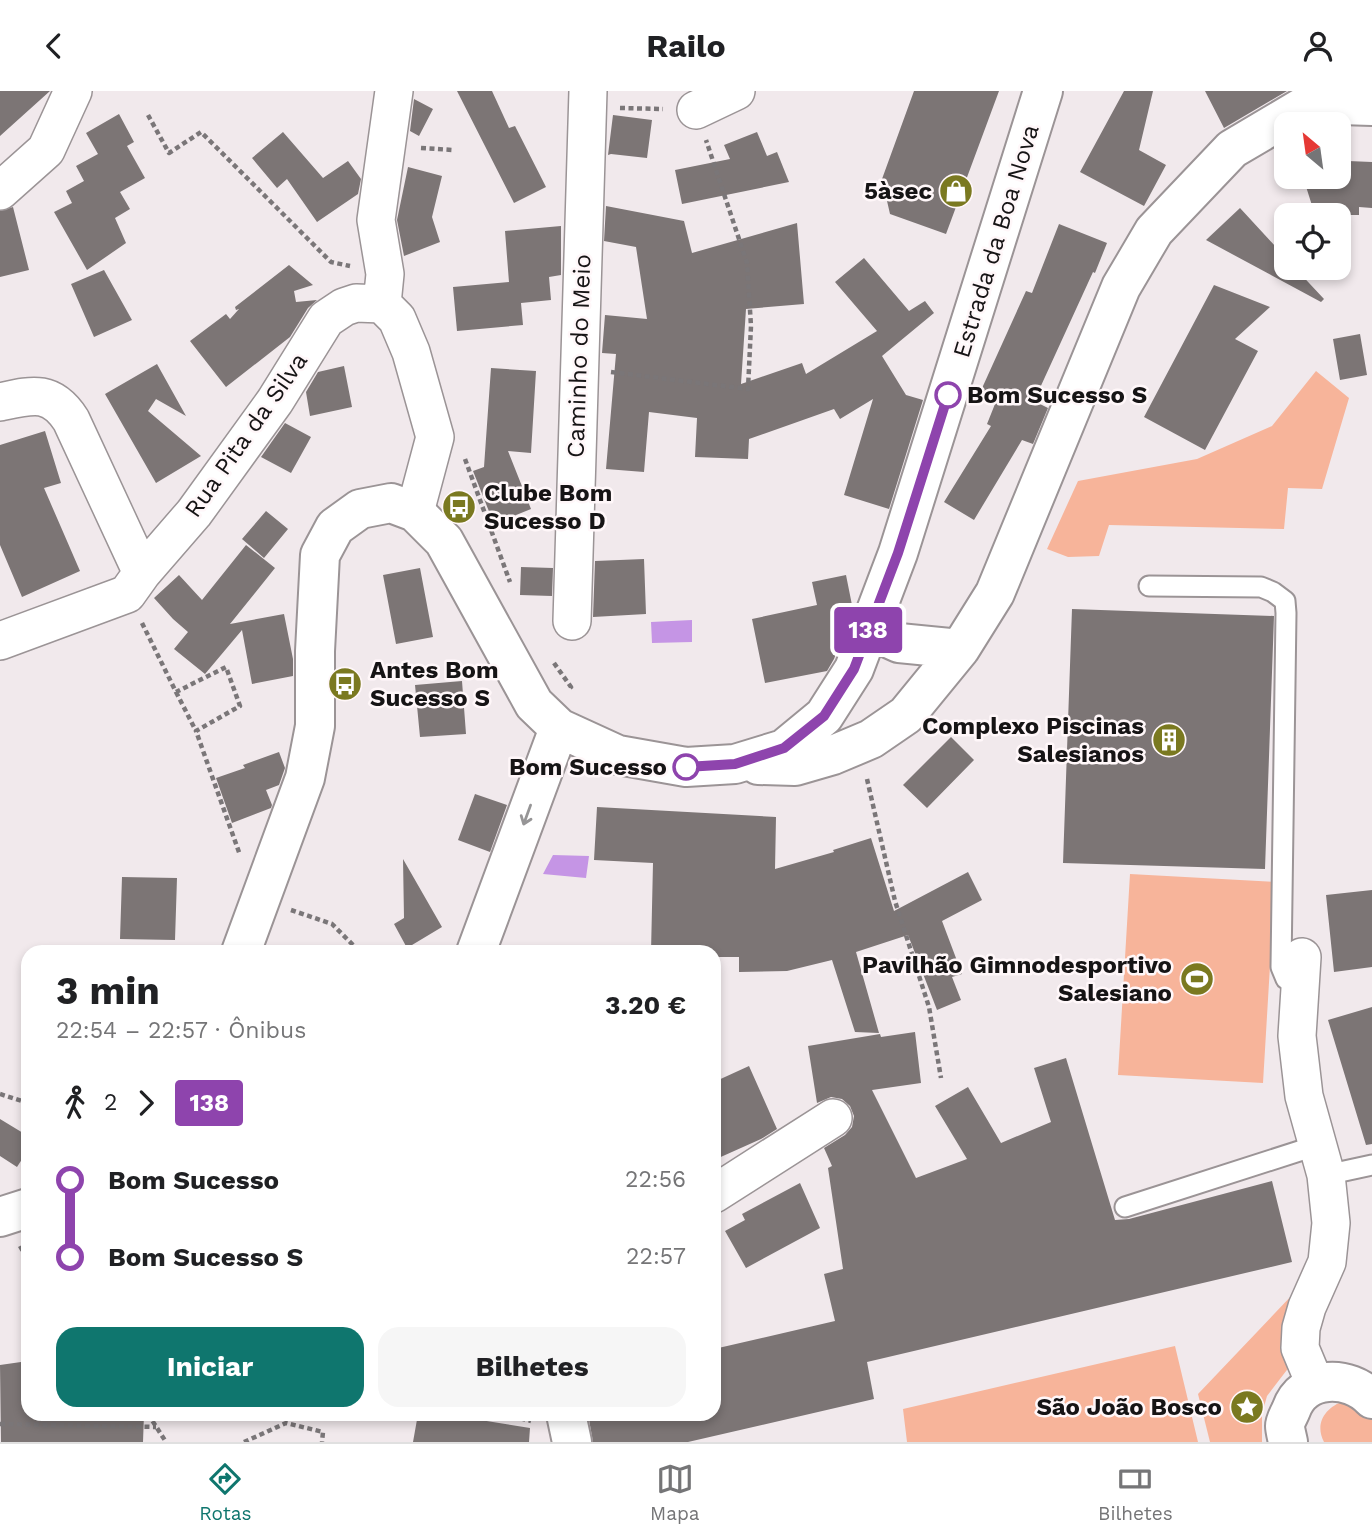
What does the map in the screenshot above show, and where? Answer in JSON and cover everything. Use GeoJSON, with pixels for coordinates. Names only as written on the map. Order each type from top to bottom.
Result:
{"type":"FeatureCollection","features":[{"type":"Feature","properties":{"kind":"main road","name":"Estrada da Boa Nova"},"geometry":{"type":"LineString","coordinates":[[735,764],[784,748],[824,716],[854,669],[898,553],[1043,91]]}},
{"type":"Feature","properties":{"kind":"main road"},"geometry":{"type":"LineString","coordinates":[[244,945],[305,778],[315,726],[315,651],[320,555],[335,527],[360,509],[391,503],[415,512],[444,541],[534,704],[559,728],[618,755],[686,767],[735,764],[795,766],[833,755],[859,744],[906,715],[960,649],[995,593],[1121,287],[1154,231],[1232,149],[1308,104],[1372,106]]}},
{"type":"Feature","properties":{"kind":"main road"},"geometry":{"type":"LineString","coordinates":[[868,629],[899,643],[960,649]]}},
{"type":"Feature","properties":{"kind":"main road"},"geometry":{"type":"LineString","coordinates":[[479,945],[559,728]]}},
{"type":"Feature","properties":{"kind":"main road"},"geometry":{"type":"LineString","coordinates":[[0,1217],[21,1210]]}},
{"type":"Feature","properties":{"kind":"main road"},"geometry":{"type":"LineString","coordinates":[[1288,1442],[1285,1426],[1294,1401],[1315,1384],[1335,1380],[1355,1385],[1372,1399]]}},
{"type":"Feature","properties":{"kind":"main road"},"geometry":{"type":"LineString","coordinates":[[568,1421],[572,1442]]}},
{"type":"Feature","properties":{"kind":"street"},"geometry":{"type":"LineString","coordinates":[[0,191],[46,150],[74,91]]}},
{"type":"Feature","properties":{"kind":"street"},"geometry":{"type":"LineString","coordinates":[[394,91],[376,220],[384,289],[411,352],[435,437],[415,512]]}},
{"type":"Feature","properties":{"kind":"street"},"geometry":{"type":"LineString","coordinates":[[696,110],[736,91]]}},
{"type":"Feature","properties":{"kind":"street","name":"Caminho do Meio"},"geometry":{"type":"LineString","coordinates":[[572,621],[588,99]]}},
{"type":"Feature","properties":{"kind":"street","name":"Rua Pita da Silva"},"geometry":{"type":"LineString","coordinates":[[134,583],[194,513],[275,401],[326,319],[344,307],[384,289]]}},
{"type":"Feature","properties":{"kind":"street"},"geometry":{"type":"LineString","coordinates":[[0,402],[32,395],[53,400],[64,409],[71,420],[134,583],[0,641]]}},
{"type":"Feature","properties":{"kind":"street"},"geometry":{"type":"LineString","coordinates":[[1301,972],[1297,1035],[1304,1096],[1322,1160],[1331,1223],[1327,1262],[1307,1307],[1301,1328],[1300,1348],[1315,1384]]}},
{"type":"Feature","properties":{"kind":"street"},"geometry":{"type":"LineString","coordinates":[[721,1189],[832,1118]]}},
{"type":"Feature","properties":{"kind":"lane"},"geometry":{"type":"LineString","coordinates":[[1149,586],[1261,587],[1284,601],[1281,967],[1286,979],[1301,972]]}},
{"type":"Feature","properties":{"kind":"lane"},"geometry":{"type":"LineString","coordinates":[[1125,1207],[1322,1160],[1372,1165]]}},
{"type":"Feature","properties":{"kind":"path"},"geometry":{"type":"LineString","coordinates":[[579,367],[748,389],[751,326],[747,263],[696,110],[588,99]]}},
{"type":"Feature","properties":{"kind":"path"},"geometry":{"type":"LineString","coordinates":[[148,115],[169,153],[201,132],[331,262],[384,289]]}},
{"type":"Feature","properties":{"kind":"path"},"geometry":{"type":"LineString","coordinates":[[462,450],[479,502],[514,589]]}},
{"type":"Feature","properties":{"kind":"path"},"geometry":{"type":"LineString","coordinates":[[134,583],[176,692],[195,731],[240,856],[288,825]]}},
{"type":"Feature","properties":{"kind":"path"},"geometry":{"type":"LineString","coordinates":[[552,660],[571,687]]}},
{"type":"Feature","properties":{"kind":"path"},"geometry":{"type":"LineString","coordinates":[[176,692],[226,667],[240,706],[195,731]]}},
{"type":"Feature","properties":{"kind":"path"},"geometry":{"type":"LineString","coordinates":[[859,744],[895,901],[929,1007],[941,1078]]}},
{"type":"Feature","properties":{"kind":"path"},"geometry":{"type":"LineString","coordinates":[[260,899],[332,924],[353,945]]}},
{"type":"Feature","properties":{"kind":"path"},"geometry":{"type":"LineString","coordinates":[[0,1094],[21,1101]]}},
{"type":"Feature","properties":{"kind":"path"},"geometry":{"type":"LineString","coordinates":[[152,1421],[166,1442]]}},
{"type":"Feature","properties":{"kind":"path"},"geometry":{"type":"LineString","coordinates":[[244,1442],[286,1423],[323,1433],[322,1442]]}},
{"type":"Feature","properties":{"kind":"path"},"geometry":{"type":"LineString","coordinates":[[0,1424],[156,1427]]}},
{"type":"Feature","properties":{"kind":"shaded area"},"geometry":{"type":"Polygon","coordinates":[[[1316,371],[1349,398],[1322,489],[1288,488],[1284,529],[1109,525],[1099,556],[1068,557],[1047,549],[1078,481],[1197,459],[1272,426],[1316,371]]]}},
{"type":"Feature","properties":{"kind":"shaded area"},"geometry":{"type":"Polygon","coordinates":[[[692,620],[692,642],[652,643],[651,622],[692,620]]]}},
{"type":"Feature","properties":{"kind":"shaded area"},"geometry":{"type":"Polygon","coordinates":[[[553,855],[589,856],[586,878],[543,874],[553,855]]]}},
{"type":"Feature","properties":{"kind":"shaded area","name":"Pavilhão Gimnodesportivo Salesiano"},"geometry":{"type":"Polygon","coordinates":[[[1130,874],[1275,882],[1263,1083],[1118,1075],[1130,874]]]}},
{"type":"Feature","properties":{"kind":"shaded area"},"geometry":{"type":"Polygon","coordinates":[[[1294,1293],[1293,1362],[1267,1396],[1262,1414],[1262,1442],[1210,1442],[1198,1394],[1294,1293]]]}},
{"type":"Feature","properties":{"kind":"shaded area"},"geometry":{"type":"Polygon","coordinates":[[[1175,1346],[1198,1442],[907,1442],[903,1409],[1175,1346]]]}},
{"type":"Feature","properties":{"kind":"shaded area"},"geometry":{"type":"Polygon","coordinates":[[[1344,1401],[1372,1414],[1372,1442],[1324,1442],[1321,1422],[1332,1407],[1344,1401]]]}},
{"type":"Feature","properties":{"kind":"building"},"geometry":{"type":"Polygon","coordinates":[[[0,91],[50,91],[0,136],[0,91]]]}},
{"type":"Feature","properties":{"kind":"building"},"geometry":{"type":"Polygon","coordinates":[[[457,91],[492,91],[509,128],[515,126],[546,187],[514,203],[457,91]]]}},
{"type":"Feature","properties":{"kind":"building"},"geometry":{"type":"Polygon","coordinates":[[[914,91],[999,91],[946,234],[890,214],[882,179],[914,91]]]}},
{"type":"Feature","properties":{"kind":"building"},"geometry":{"type":"Polygon","coordinates":[[[1124,91],[1153,91],[1139,150],[1166,165],[1144,206],[1080,172],[1124,91]]]}},
{"type":"Feature","properties":{"kind":"building"},"geometry":{"type":"Polygon","coordinates":[[[1205,91],[1287,91],[1224,128],[1205,91]]]}},
{"type":"Feature","properties":{"kind":"building"},"geometry":{"type":"Polygon","coordinates":[[[414,99],[433,109],[419,136],[410,131],[414,99]]]}},
{"type":"Feature","properties":{"kind":"building"},"geometry":{"type":"Polygon","coordinates":[[[119,114],[134,142],[127,146],[145,178],[120,192],[130,209],[115,218],[126,243],[87,270],[54,212],[72,203],[66,191],[84,181],[76,166],[98,154],[86,133],[119,114]]]}},
{"type":"Feature","properties":{"kind":"building"},"geometry":{"type":"Polygon","coordinates":[[[613,115],[652,120],[647,158],[608,155],[613,115]]]}},
{"type":"Feature","properties":{"kind":"building"},"geometry":{"type":"Polygon","coordinates":[[[283,132],[323,178],[348,161],[361,179],[358,194],[317,222],[287,179],[277,188],[252,158],[283,132]]]}},
{"type":"Feature","properties":{"kind":"building"},"geometry":{"type":"Polygon","coordinates":[[[757,132],[767,156],[777,152],[789,182],[682,204],[675,170],[730,159],[724,145],[757,132]]]}},
{"type":"Feature","properties":{"kind":"building"},"geometry":{"type":"Polygon","coordinates":[[[1351,161],[1372,162],[1372,208],[1359,207],[1359,215],[1351,215],[1351,203],[1311,203],[1307,189],[1351,189],[1351,161]]]}},
{"type":"Feature","properties":{"kind":"building"},"geometry":{"type":"Polygon","coordinates":[[[408,167],[442,176],[432,217],[440,242],[404,256],[397,220],[408,167]]]}},
{"type":"Feature","properties":{"kind":"building"},"geometry":{"type":"Polygon","coordinates":[[[606,206],[684,221],[692,253],[797,223],[804,304],[746,309],[741,384],[802,363],[806,374],[877,331],[835,282],[864,258],[909,311],[925,301],[934,313],[882,356],[906,395],[923,400],[889,509],[844,495],[873,399],[840,419],[834,409],[749,439],[748,459],[695,457],[697,418],[649,412],[644,472],[606,469],[616,354],[602,353],[605,315],[647,319],[636,247],[604,241],[606,206]]]}},
{"type":"Feature","properties":{"kind":"building"},"geometry":{"type":"Polygon","coordinates":[[[13,207],[29,270],[0,277],[0,211],[13,207]]]}},
{"type":"Feature","properties":{"kind":"building"},"geometry":{"type":"Polygon","coordinates":[[[1240,208],[1274,245],[1274,277],[1206,240],[1240,208]]]}},
{"type":"Feature","properties":{"kind":"building"},"geometry":{"type":"Polygon","coordinates":[[[1059,224],[1107,243],[1034,401],[1048,408],[1033,444],[1022,440],[974,520],[944,502],[991,426],[987,424],[995,404],[978,397],[1026,291],[1032,293],[1059,224]]]}},
{"type":"Feature","properties":{"kind":"building"},"geometry":{"type":"Polygon","coordinates":[[[561,226],[561,275],[549,277],[551,300],[521,303],[523,325],[457,331],[453,287],[509,282],[505,231],[561,226]]]}},
{"type":"Feature","properties":{"kind":"building"},"geometry":{"type":"Polygon","coordinates":[[[289,265],[313,285],[294,291],[296,302],[317,300],[308,308],[290,337],[226,387],[190,341],[226,314],[230,319],[239,309],[236,310],[235,307],[289,265]]]}},
{"type":"Feature","properties":{"kind":"building"},"geometry":{"type":"Polygon","coordinates":[[[104,270],[132,320],[94,337],[71,284],[104,270]]]}},
{"type":"Feature","properties":{"kind":"building"},"geometry":{"type":"Polygon","coordinates":[[[1280,280],[1306,280],[1324,299],[1321,302],[1280,280]]]}},
{"type":"Feature","properties":{"kind":"building"},"geometry":{"type":"Polygon","coordinates":[[[1214,285],[1270,307],[1235,339],[1258,351],[1205,450],[1144,417],[1214,285]]]}},
{"type":"Feature","properties":{"kind":"building"},"geometry":{"type":"Polygon","coordinates":[[[1360,334],[1367,375],[1340,380],[1333,339],[1360,334]]]}},
{"type":"Feature","properties":{"kind":"building"},"geometry":{"type":"Polygon","coordinates":[[[157,364],[186,416],[156,399],[148,411],[201,456],[156,483],[105,394],[157,364]]]}},
{"type":"Feature","properties":{"kind":"building"},"geometry":{"type":"Polygon","coordinates":[[[344,366],[352,407],[310,416],[306,392],[318,372],[344,366]]]}},
{"type":"Feature","properties":{"kind":"building"},"geometry":{"type":"Polygon","coordinates":[[[491,368],[536,371],[531,453],[508,451],[531,509],[494,524],[473,471],[484,467],[491,368]]]}},
{"type":"Feature","properties":{"kind":"building"},"geometry":{"type":"Polygon","coordinates":[[[285,423],[311,437],[291,473],[261,457],[285,423]]]}},
{"type":"Feature","properties":{"kind":"building"},"geometry":{"type":"Polygon","coordinates":[[[45,431],[61,483],[44,488],[80,571],[22,597],[0,545],[0,445],[45,431]]]}},
{"type":"Feature","properties":{"kind":"building"},"geometry":{"type":"Polygon","coordinates":[[[266,511],[288,529],[264,558],[242,539],[266,511]]]}},
{"type":"Feature","properties":{"kind":"building"},"geometry":{"type":"Polygon","coordinates":[[[246,545],[275,568],[230,624],[284,614],[293,659],[293,676],[252,684],[242,630],[205,674],[174,649],[188,632],[154,598],[179,575],[202,600],[246,545]]]}},
{"type":"Feature","properties":{"kind":"building"},"geometry":{"type":"Polygon","coordinates":[[[644,559],[646,614],[593,617],[595,561],[644,559]]]}},
{"type":"Feature","properties":{"kind":"building"},"geometry":{"type":"Polygon","coordinates":[[[521,567],[553,568],[552,596],[520,595],[521,567]]]}},
{"type":"Feature","properties":{"kind":"building"},"geometry":{"type":"Polygon","coordinates":[[[420,568],[433,637],[396,644],[383,575],[420,568]]]}},
{"type":"Feature","properties":{"kind":"building"},"geometry":{"type":"Polygon","coordinates":[[[846,575],[853,610],[827,671],[765,683],[752,619],[817,605],[812,582],[846,575]]]}},
{"type":"Feature","properties":{"kind":"building","name":"Complexo Piscinas Salesianos"},"geometry":{"type":"Polygon","coordinates":[[[1072,609],[1274,616],[1265,869],[1063,863],[1072,609]]]}},
{"type":"Feature","properties":{"kind":"building"},"geometry":{"type":"Polygon","coordinates":[[[462,681],[466,734],[420,737],[415,685],[462,681]]]}},
{"type":"Feature","properties":{"kind":"building"},"geometry":{"type":"Polygon","coordinates":[[[951,737],[974,760],[927,808],[903,785],[951,737]]]}},
{"type":"Feature","properties":{"kind":"building"},"geometry":{"type":"Polygon","coordinates":[[[279,752],[285,768],[279,785],[266,790],[271,808],[232,823],[216,778],[279,752]]]}},
{"type":"Feature","properties":{"kind":"building"},"geometry":{"type":"Polygon","coordinates":[[[475,794],[507,805],[490,852],[458,840],[475,794]]]}},
{"type":"Feature","properties":{"kind":"building"},"geometry":{"type":"Polygon","coordinates":[[[597,807],[776,817],[775,869],[871,838],[894,911],[968,872],[982,900],[942,921],[962,974],[952,977],[961,1000],[937,1010],[908,935],[856,952],[879,1033],[855,1032],[832,960],[787,971],[739,972],[739,957],[721,957],[721,945],[651,945],[653,863],[594,860],[597,807]]]}},
{"type":"Feature","properties":{"kind":"building"},"geometry":{"type":"Polygon","coordinates":[[[403,859],[442,927],[412,945],[405,945],[394,924],[404,918],[403,859]]]}},
{"type":"Feature","properties":{"kind":"building"},"geometry":{"type":"Polygon","coordinates":[[[122,877],[177,878],[175,940],[120,939],[122,877]]]}},
{"type":"Feature","properties":{"kind":"building"},"geometry":{"type":"Polygon","coordinates":[[[1372,890],[1372,967],[1334,972],[1326,895],[1372,890]]]}},
{"type":"Feature","properties":{"kind":"building"},"geometry":{"type":"Polygon","coordinates":[[[1372,1007],[1372,1144],[1366,1145],[1328,1020],[1372,1007]]]}},
{"type":"Feature","properties":{"kind":"building"},"geometry":{"type":"Polygon","coordinates":[[[915,1032],[921,1083],[872,1090],[916,1178],[967,1159],[935,1106],[968,1087],[1001,1143],[1051,1122],[1034,1068],[1066,1058],[1115,1220],[1129,1219],[1272,1181],[1292,1262],[867,1362],[874,1399],[688,1442],[593,1442],[589,1421],[721,1421],[721,1347],[835,1321],[824,1274],[843,1269],[828,1168],[832,1166],[824,1148],[845,1135],[852,1127],[854,1116],[850,1106],[842,1099],[831,1097],[817,1103],[808,1046],[880,1034],[881,1037],[915,1032]]]}},
{"type":"Feature","properties":{"kind":"building"},"geometry":{"type":"Polygon","coordinates":[[[749,1066],[777,1129],[721,1157],[721,1079],[749,1066]]]}},
{"type":"Feature","properties":{"kind":"building"},"geometry":{"type":"Polygon","coordinates":[[[0,1119],[21,1132],[21,1161],[17,1167],[0,1156],[0,1119]]]}},
{"type":"Feature","properties":{"kind":"building"},"geometry":{"type":"Polygon","coordinates":[[[800,1183],[820,1228],[746,1268],[725,1231],[745,1220],[742,1214],[800,1183]]]}},
{"type":"Feature","properties":{"kind":"building"},"geometry":{"type":"Polygon","coordinates":[[[21,1362],[21,1421],[144,1421],[143,1442],[1,1442],[0,1365],[21,1362]]]}},
{"type":"Feature","properties":{"kind":"building"},"geometry":{"type":"Polygon","coordinates":[[[417,1421],[486,1421],[530,1428],[529,1442],[413,1442],[417,1421]]]}},
{"type":"Feature","properties":{"kind":"bus line","name":"138"},"geometry":{"type":"LineString","coordinates":[[686,767],[735,764],[784,748],[824,716],[854,669],[898,553],[948,395]]}},
{"type":"Feature","properties":{"kind":"place","name":"5àsec"},"geometry":{"type":"Point","coordinates":[956,191]}},
{"type":"Feature","properties":{"kind":"place","name":"Bom Sucesso S"},"geometry":{"type":"Point","coordinates":[948,395]}},
{"type":"Feature","properties":{"kind":"place","name":"Clube Bom Sucesso D"},"geometry":{"type":"Point","coordinates":[459,507]}},
{"type":"Feature","properties":{"kind":"place","name":"Antes Bom Sucesso S"},"geometry":{"type":"Point","coordinates":[345,684]}},
{"type":"Feature","properties":{"kind":"place","name":"Complexo Piscinas Salesianos"},"geometry":{"type":"Point","coordinates":[1169,740]}},
{"type":"Feature","properties":{"kind":"place","name":"Bom Sucesso"},"geometry":{"type":"Point","coordinates":[686,767]}},
{"type":"Feature","properties":{"kind":"place","name":"Pavilhão Gimnodesportivo Salesiano"},"geometry":{"type":"Point","coordinates":[1197,979]}},
{"type":"Feature","properties":{"kind":"place","name":"São João Bosco"},"geometry":{"type":"Point","coordinates":[1247,1407]}}]}
